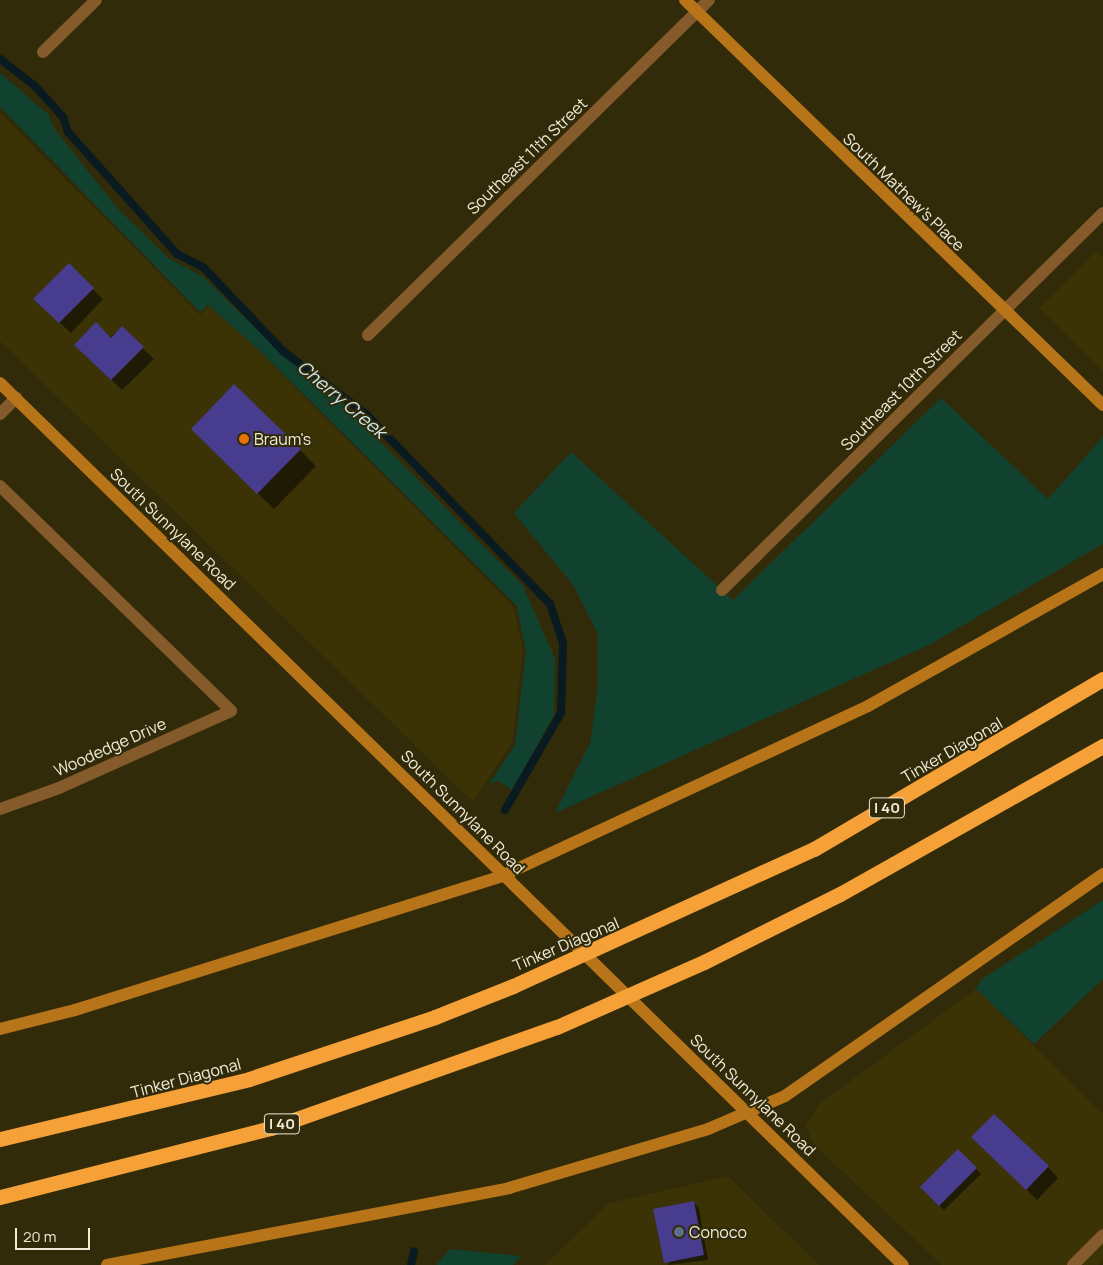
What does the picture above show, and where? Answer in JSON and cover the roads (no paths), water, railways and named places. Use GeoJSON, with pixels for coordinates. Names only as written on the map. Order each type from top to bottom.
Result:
{"type":"FeatureCollection","features":[{"type":"Feature","properties":{"kind":"highway","name":"Tinker Diagonal"},"geometry":{"type":"LineString","coordinates":[[0,1139],[249,1079],[436,1017],[513,986],[663,922],[814,849],[1103,679]]}},
{"type":"Feature","properties":{"kind":"highway","name":"I 40"},"geometry":{"type":"LineString","coordinates":[[0,1197],[271,1128],[557,1027],[704,962],[973,823],[1103,746]]}},
{"type":"Feature","properties":{"kind":"street"},"geometry":{"type":"LineString","coordinates":[[43,52],[96,0]]}},
{"type":"Feature","properties":{"kind":"street","name":"South Mathew's Place"},"geometry":{"type":"LineString","coordinates":[[685,0],[1004,312],[1103,406]]}},
{"type":"Feature","properties":{"kind":"street","name":"Southeast 11th Street"},"geometry":{"type":"LineString","coordinates":[[368,335],[709,0]]}},
{"type":"Feature","properties":{"kind":"street","name":"Southeast 10th Street"},"geometry":{"type":"LineString","coordinates":[[722,590],[1103,213]]}},
{"type":"Feature","properties":{"kind":"street","name":"South Sunnylane Road"},"geometry":{"type":"LineString","coordinates":[[0,383],[502,876],[903,1265]]}},
{"type":"Feature","properties":{"kind":"street"},"geometry":{"type":"LineString","coordinates":[[0,414],[16,398]]}},
{"type":"Feature","properties":{"kind":"street","name":"Woodedge Drive"},"geometry":{"type":"LineString","coordinates":[[0,486],[231,711],[59,788],[0,809]]}},
{"type":"Feature","properties":{"kind":"street"},"geometry":{"type":"LineString","coordinates":[[0,1029],[75,1010],[502,876],[868,706],[1103,574]]}},
{"type":"Feature","properties":{"kind":"street"},"geometry":{"type":"LineString","coordinates":[[107,1265],[509,1188],[708,1130],[785,1096],[1103,874]]}},
{"type":"Feature","properties":{"kind":"street"},"geometry":{"type":"LineString","coordinates":[[1073,1265],[1103,1235]]}},
{"type":"Feature","properties":{"kind":"waterway","name":"Cherry Creek"},"geometry":{"type":"LineString","coordinates":[[0,59],[35,86],[63,117],[68,132],[177,254],[204,268],[283,351],[367,415],[550,604],[563,643],[561,713],[505,810]]}},
{"type":"Feature","properties":{"kind":"waterway","name":"Cherry Creek"},"geometry":{"type":"LineString","coordinates":[[411,1265],[414,1251]]}},
{"type":"Feature","properties":{"kind":"place","name":"Braum's"},"geometry":{"type":"Point","coordinates":[244,439]}},
{"type":"Feature","properties":{"kind":"place","name":"Conoco"},"geometry":{"type":"Point","coordinates":[679,1232]}}]}
